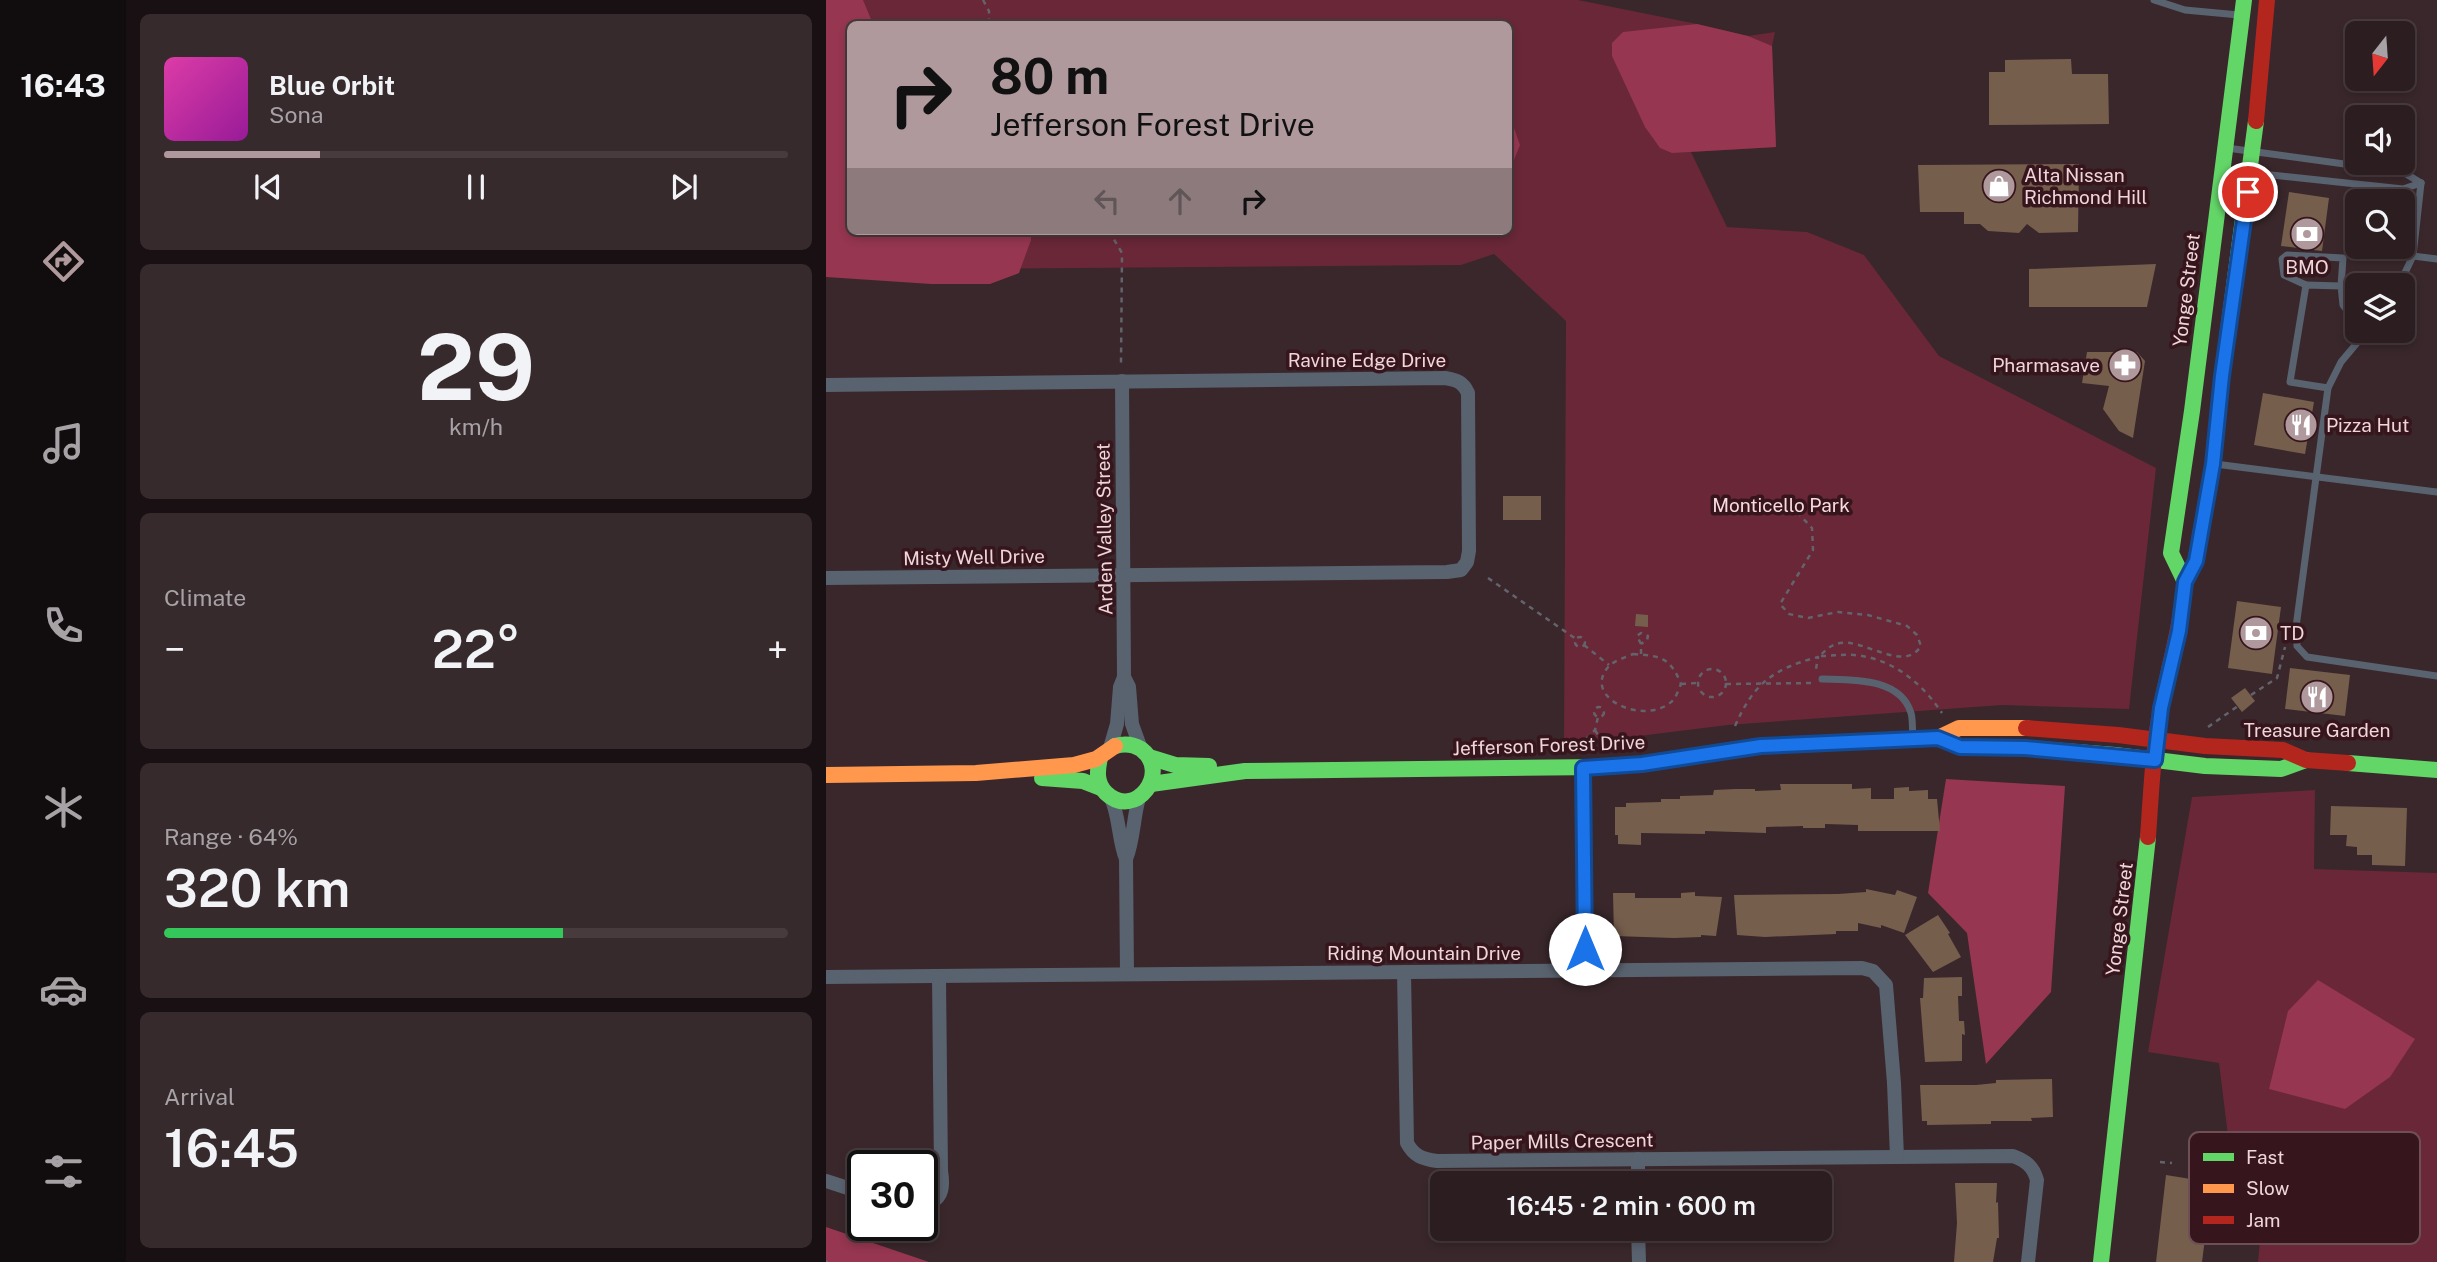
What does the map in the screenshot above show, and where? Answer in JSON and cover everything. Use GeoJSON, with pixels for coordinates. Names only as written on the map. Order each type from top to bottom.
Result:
{"type":"FeatureCollection","features":[{"type":"Feature","properties":{"kind":"street","name":"Yonge Street"},"geometry":{"type":"LineString","coordinates":[[2101,1262],[2147,865],[2161,708],[2179,631],[2185,582],[2196,561],[2213,464],[2253,151],[2267,0]]}},
{"type":"Feature","properties":{"kind":"street","name":"Yonge Street"},"geometry":{"type":"LineString","coordinates":[[2185,582],[2171,553],[2243,8]]}},
{"type":"Feature","properties":{"kind":"street","name":"Ravine Edge Drive"},"geometry":{"type":"LineString","coordinates":[[826,385],[1445,377],[1464,385],[1468,393],[1469,551],[1461,570],[1123,575]]}},
{"type":"Feature","properties":{"kind":"street","name":"Arden Valley Street"},"geometry":{"type":"LineString","coordinates":[[1105,753],[1117,724],[1120,687],[1124,677],[1122,381]]}},
{"type":"Feature","properties":{"kind":"street","name":"Misty Well Drive"},"geometry":{"type":"LineString","coordinates":[[826,578],[1123,575]]}},
{"type":"Feature","properties":{"kind":"street","name":"Arden Valley Street"},"geometry":{"type":"LineString","coordinates":[[1124,677],[1129,687],[1132,724],[1145,753]]}},
{"type":"Feature","properties":{"kind":"street","name":"Jefferson Forest Drive"},"geometry":{"type":"LineString","coordinates":[[1145,753],[1175,765],[1245,771],[1583,768],[1642,764],[1761,746],[1913,740],[1938,738],[1959,727],[2008,727],[2205,746],[2283,750],[2306,760]]}},
{"type":"Feature","properties":{"kind":"street","name":"Jefferson Forest Drive"},"geometry":{"type":"LineString","coordinates":[[1938,738],[1960,747],[2025,748],[2205,766],[2281,769],[2306,760]]}},
{"type":"Feature","properties":{"kind":"street"},"geometry":{"type":"LineString","coordinates":[[826,775],[1013,772],[1082,764],[1128,744],[1145,753],[1154,771],[1151,784],[1139,798],[1133,817],[1131,846],[1126,859]]}},
{"type":"Feature","properties":{"kind":"street"},"geometry":{"type":"LineString","coordinates":[[1105,753],[1096,772],[1117,811],[1121,844],[1126,859],[1127,974]]}},
{"type":"Feature","properties":{"kind":"street"},"geometry":{"type":"LineString","coordinates":[[2306,760],[2437,770]]}},
{"type":"Feature","properties":{"kind":"street"},"geometry":{"type":"LineString","coordinates":[[1583,768],[1585,971]]}},
{"type":"Feature","properties":{"kind":"street","name":"Jefferson Forest Drive"},"geometry":{"type":"LineString","coordinates":[[1151,784],[1245,771]]}},
{"type":"Feature","properties":{"kind":"street"},"geometry":{"type":"LineString","coordinates":[[1013,772],[1037,778],[1083,781],[1125,802],[1139,798]]}},
{"type":"Feature","properties":{"kind":"street","name":"Riding Mountain Drive"},"geometry":{"type":"LineString","coordinates":[[826,978],[1862,968],[1872,971],[1885,985],[1894,1083],[1897,1157]]}},
{"type":"Feature","properties":{"kind":"street","name":"Paper Mills Crescent"},"geometry":{"type":"LineString","coordinates":[[1404,972],[1407,1143],[1412,1153],[1422,1159],[2013,1156],[2029,1164],[2035,1171],[2037,1180],[2028,1262]]}},
{"type":"Feature","properties":{"kind":"street"},"geometry":{"type":"LineString","coordinates":[[938,1198],[943,1184],[939,976]]}},
{"type":"Feature","properties":{"kind":"street"},"geometry":{"type":"LineString","coordinates":[[1638,1159],[1638,1171]]}},
{"type":"Feature","properties":{"kind":"street"},"geometry":{"type":"LineString","coordinates":[[826,1181],[847,1188]]}},
{"type":"Feature","properties":{"kind":"street"},"geometry":{"type":"LineString","coordinates":[[1638,1241],[1639,1262]]}},
{"type":"Feature","properties":{"kind":"lane"},"geometry":{"type":"LineString","coordinates":[[2154,0],[2185,10],[2243,8]]}},
{"type":"Feature","properties":{"kind":"lane"},"geometry":{"type":"LineString","coordinates":[[2226,148],[2403,172],[2421,183]]}},
{"type":"Feature","properties":{"kind":"lane"},"geometry":{"type":"LineString","coordinates":[[2223,170],[2403,189],[2421,183]]}},
{"type":"Feature","properties":{"kind":"lane"},"geometry":{"type":"LineString","coordinates":[[2415,238],[2421,183]]}},
{"type":"Feature","properties":{"kind":"lane"},"geometry":{"type":"LineString","coordinates":[[2341,286],[2306,285],[2284,275],[2283,259],[2287,255],[2343,257],[2341,286],[2345,308]]}},
{"type":"Feature","properties":{"kind":"lane"},"geometry":{"type":"LineString","coordinates":[[2415,256],[2437,259]]}},
{"type":"Feature","properties":{"kind":"lane"},"geometry":{"type":"LineString","coordinates":[[2306,285],[2290,382],[2328,388]]}},
{"type":"Feature","properties":{"kind":"lane"},"geometry":{"type":"LineString","coordinates":[[2356,343],[2341,362],[2328,388],[2296,627],[2297,646],[2307,657],[2437,676]]}},
{"type":"Feature","properties":{"kind":"lane"},"geometry":{"type":"LineString","coordinates":[[2213,464],[2437,492]]}},
{"type":"Feature","properties":{"kind":"lane"},"geometry":{"type":"LineString","coordinates":[[1818,681],[1880,684],[1895,693],[1911,712],[1913,740]]}},
{"type":"Feature","properties":{"kind":"path"},"geometry":{"type":"LineString","coordinates":[[983,0],[989,11],[989,21]]}},
{"type":"Feature","properties":{"kind":"path"},"geometry":{"type":"LineString","coordinates":[[1111,235],[1122,253],[1121,363]]}},
{"type":"Feature","properties":{"kind":"path"},"geometry":{"type":"LineString","coordinates":[[1797,512],[1812,528],[1813,550],[1780,604],[1789,614],[1808,618],[1838,612],[1868,615],[1907,626],[1917,635],[1921,646],[1916,654],[1905,658],[1842,642],[1826,647],[1818,656],[1816,670]]}},
{"type":"Feature","properties":{"kind":"path"},"geometry":{"type":"LineString","coordinates":[[1488,578],[1576,639],[1577,646],[1584,645],[1609,666]]}},
{"type":"Feature","properties":{"kind":"path"},"geometry":{"type":"LineString","coordinates":[[1641,644],[1647,640],[1647,636],[1641,631],[1637,636],[1641,644],[1641,654]]}},
{"type":"Feature","properties":{"kind":"path"},"geometry":{"type":"LineString","coordinates":[[1576,639],[1583,637],[1584,645]]}},
{"type":"Feature","properties":{"kind":"path"},"geometry":{"type":"LineString","coordinates":[[2251,695],[2277,678],[2285,647]]}},
{"type":"Feature","properties":{"kind":"path"},"geometry":{"type":"LineString","coordinates":[[1633,654],[1641,654],[1659,656],[1674,667],[1681,684],[1673,699],[1660,708],[1625,709],[1609,699],[1603,678],[1609,666],[1633,654]]}},
{"type":"Feature","properties":{"kind":"path"},"geometry":{"type":"LineString","coordinates":[[1735,726],[1745,703],[1762,684],[1789,664],[1818,656],[1853,655],[1869,658],[1899,670],[1923,689],[1942,713]]}},
{"type":"Feature","properties":{"kind":"path"},"geometry":{"type":"LineString","coordinates":[[1713,669],[1723,674],[1726,684],[1720,695],[1710,698],[1701,693],[1697,683],[1703,672],[1713,669]]}},
{"type":"Feature","properties":{"kind":"path"},"geometry":{"type":"LineString","coordinates":[[1726,684],[1818,681]]}},
{"type":"Feature","properties":{"kind":"path"},"geometry":{"type":"LineString","coordinates":[[1681,684],[1697,683]]}},
{"type":"Feature","properties":{"kind":"path"},"geometry":{"type":"LineString","coordinates":[[2208,727],[2238,706]]}},
{"type":"Feature","properties":{"kind":"path"},"geometry":{"type":"LineString","coordinates":[[1579,746],[1595,730],[1598,717]]}},
{"type":"Feature","properties":{"kind":"path"},"geometry":{"type":"LineString","coordinates":[[1595,730],[1604,745]]}},
{"type":"Feature","properties":{"kind":"path"},"geometry":{"type":"LineString","coordinates":[[2160,1162],[2172,1163]]}},
{"type":"Feature","properties":{"kind":"green space","name":"Monticello Park"},"geometry":{"type":"Polygon","coordinates":[[[826,0],[1578,0],[1748,36],[1775,32],[1772,46],[1776,147],[1691,152],[1727,227],[1807,232],[1864,255],[1939,356],[2156,468],[2129,709],[2002,705],[1728,725],[1631,737],[1564,741],[1566,321],[1494,254],[1461,265],[826,270],[826,0]]]}},
{"type":"Feature","properties":{"kind":"green space"},"geometry":{"type":"Polygon","coordinates":[[[2315,790],[2314,869],[2437,873],[2437,1262],[2258,1262],[2260,1244],[2420,1244],[2420,1132],[2228,1132],[2219,1063],[2148,1052],[2192,797],[2315,790]]]}},
{"type":"Feature","properties":{"kind":"shaded area"},"geometry":{"type":"Polygon","coordinates":[[[826,0],[863,0],[872,21],[847,21],[847,235],[1031,235],[1031,240],[1019,273],[990,284],[931,284],[826,277],[826,0]]]}},
{"type":"Feature","properties":{"kind":"shaded area"},"geometry":{"type":"Polygon","coordinates":[[[1697,24],[1748,36],[1772,46],[1776,147],[1672,153],[1660,148],[1645,127],[1612,56],[1612,43],[1623,32],[1697,24]]]}},
{"type":"Feature","properties":{"kind":"shaded area"},"geometry":{"type":"Polygon","coordinates":[[[1512,122],[1520,145],[1512,160],[1512,122]]]}},
{"type":"Feature","properties":{"kind":"shaded area"},"geometry":{"type":"Polygon","coordinates":[[[1946,779],[2065,786],[2051,992],[1986,1064],[1967,933],[1928,893],[1946,779]]]}},
{"type":"Feature","properties":{"kind":"shaded area"},"geometry":{"type":"Polygon","coordinates":[[[2318,980],[2415,1039],[2390,1077],[2345,1109],[2269,1089],[2288,1011],[2318,980]]]}},
{"type":"Feature","properties":{"kind":"shaded area"},"geometry":{"type":"Polygon","coordinates":[[[826,1227],[847,1234],[847,1241],[867,1241],[929,1262],[826,1262],[826,1227]]]}},
{"type":"Feature","properties":{"kind":"building"},"geometry":{"type":"Polygon","coordinates":[[[2071,59],[2072,74],[2108,74],[2109,124],[1989,125],[1989,72],[2005,72],[2005,60],[2071,59]]]}},
{"type":"Feature","properties":{"kind":"building","name":"Alta Nissan Richmond Hill"},"geometry":{"type":"Polygon","coordinates":[[[2079,164],[2078,232],[2039,233],[2027,224],[2019,233],[1988,231],[1980,224],[1964,224],[1964,212],[1920,212],[1918,165],[2079,164]]]}},
{"type":"Feature","properties":{"kind":"building"},"geometry":{"type":"Polygon","coordinates":[[[2289,192],[2329,198],[2322,251],[2281,246],[2289,192]]]}},
{"type":"Feature","properties":{"kind":"building"},"geometry":{"type":"Polygon","coordinates":[[[2156,264],[2147,307],[2029,307],[2029,269],[2156,264]]]}},
{"type":"Feature","properties":{"kind":"building"},"geometry":{"type":"Polygon","coordinates":[[[2087,352],[2137,352],[2145,361],[2133,438],[2119,431],[2103,409],[2109,386],[2082,383],[2087,352]]]}},
{"type":"Feature","properties":{"kind":"building"},"geometry":{"type":"Polygon","coordinates":[[[2263,393],[2314,402],[2305,454],[2254,445],[2263,393]]]}},
{"type":"Feature","properties":{"kind":"building"},"geometry":{"type":"Polygon","coordinates":[[[1503,496],[1541,496],[1541,520],[1503,520],[1503,496]]]}},
{"type":"Feature","properties":{"kind":"building"},"geometry":{"type":"Polygon","coordinates":[[[2237,601],[2281,607],[2272,674],[2228,668],[2237,601]]]}},
{"type":"Feature","properties":{"kind":"building"},"geometry":{"type":"Polygon","coordinates":[[[1636,614],[1648,615],[1648,627],[1635,626],[1636,614]]]}},
{"type":"Feature","properties":{"kind":"building"},"geometry":{"type":"Polygon","coordinates":[[[2290,668],[2350,675],[2345,716],[2285,709],[2290,668]]]}},
{"type":"Feature","properties":{"kind":"building"},"geometry":{"type":"Polygon","coordinates":[[[2245,688],[2255,701],[2242,712],[2231,698],[2245,688]]]}},
{"type":"Feature","properties":{"kind":"building"},"geometry":{"type":"Polygon","coordinates":[[[1780,784],[1852,784],[1852,789],[1871,788],[1871,799],[1894,799],[1894,788],[1909,787],[1909,791],[1928,790],[1928,799],[1937,799],[1940,831],[1858,831],[1858,825],[1825,824],[1825,828],[1766,827],[1766,833],[1641,833],[1641,845],[1618,844],[1618,835],[1615,835],[1615,807],[1626,807],[1626,803],[1680,799],[1680,796],[1713,795],[1714,790],[1781,790],[1780,784]]]}},
{"type":"Feature","properties":{"kind":"building"},"geometry":{"type":"Polygon","coordinates":[[[2331,806],[2407,808],[2405,866],[2372,865],[2372,855],[2357,855],[2357,847],[2346,846],[2347,835],[2330,835],[2331,806]]]}},
{"type":"Feature","properties":{"kind":"building"},"geometry":{"type":"Polygon","coordinates":[[[1866,889],[1895,895],[1897,890],[1917,897],[1904,933],[1881,925],[1881,928],[1858,923],[1858,931],[1836,931],[1836,934],[1765,937],[1737,935],[1734,895],[1838,894],[1866,892],[1866,889]]]}},
{"type":"Feature","properties":{"kind":"building"},"geometry":{"type":"Polygon","coordinates":[[[1695,892],[1695,896],[1722,897],[1716,936],[1614,936],[1613,893],[1635,893],[1635,898],[1681,898],[1681,893],[1695,892]]]}},
{"type":"Feature","properties":{"kind":"building"},"geometry":{"type":"Polygon","coordinates":[[[1938,915],[1961,957],[1933,972],[1905,935],[1938,915]]]}},
{"type":"Feature","properties":{"kind":"building"},"geometry":{"type":"Polygon","coordinates":[[[1962,977],[1962,996],[1958,996],[1959,1021],[1964,1021],[1965,1035],[1962,1034],[1962,1061],[1925,1062],[1920,998],[1923,998],[1924,978],[1962,977]]]}},
{"type":"Feature","properties":{"kind":"building"},"geometry":{"type":"Polygon","coordinates":[[[2052,1079],[2053,1117],[2031,1118],[2032,1121],[1991,1121],[1991,1124],[1927,1125],[1927,1121],[1922,1121],[1920,1085],[1976,1085],[1996,1083],[1996,1080],[2052,1079]]]}},
{"type":"Feature","properties":{"kind":"building"},"geometry":{"type":"Polygon","coordinates":[[[2166,1175],[2189,1179],[2189,1244],[2204,1244],[2202,1262],[2156,1262],[2166,1175]]]}},
{"type":"Feature","properties":{"kind":"building"},"geometry":{"type":"Polygon","coordinates":[[[1955,1183],[1997,1183],[1999,1238],[1993,1262],[1954,1262],[1957,1223],[1955,1183]]]}},
{"type":"Feature","properties":{"kind":"traffic: fast"},"geometry":{"type":"LineString","coordinates":[[2185,582],[2171,553],[2192,411],[2244,0]]}},
{"type":"Feature","properties":{"kind":"traffic: fast"},"geometry":{"type":"LineString","coordinates":[[2183,600],[2185,582],[2196,561],[2213,464],[2256,121]]}},
{"type":"Feature","properties":{"kind":"traffic: fast"},"geometry":{"type":"LineString","coordinates":[[1938,738],[1960,747],[2025,748],[2205,766],[2281,769],[2306,760]]}},
{"type":"Feature","properties":{"kind":"traffic: fast"},"geometry":{"type":"LineString","coordinates":[[1100,758],[1098,777],[1106,793],[1117,800],[1128,801],[1138,797],[1146,790],[1151,780],[1153,770],[1150,759],[1135,746],[1115,746]]}},
{"type":"Feature","properties":{"kind":"traffic: fast"},"geometry":{"type":"LineString","coordinates":[[1151,784],[1245,771],[1602,767],[1722,752]]}},
{"type":"Feature","properties":{"kind":"traffic: fast"},"geometry":{"type":"LineString","coordinates":[[1149,757],[1175,765],[1209,766]]}},
{"type":"Feature","properties":{"kind":"traffic: fast"},"geometry":{"type":"LineString","coordinates":[[2348,763],[2437,770]]}},
{"type":"Feature","properties":{"kind":"traffic: fast"},"geometry":{"type":"LineString","coordinates":[[1042,778],[1083,781],[1101,788]]}},
{"type":"Feature","properties":{"kind":"traffic: fast"},"geometry":{"type":"LineString","coordinates":[[2101,1262],[2148,837]]}},
{"type":"Feature","properties":{"kind":"traffic: slow"},"geometry":{"type":"LineString","coordinates":[[1722,752],[1761,746],[1938,738],[1959,728],[2026,728]]}},
{"type":"Feature","properties":{"kind":"traffic: slow"},"geometry":{"type":"LineString","coordinates":[[826,775],[976,773],[1074,765],[1096,759],[1115,746]]}},
{"type":"Feature","properties":{"kind":"traffic: jam"},"geometry":{"type":"LineString","coordinates":[[2256,121],[2267,0]]}},
{"type":"Feature","properties":{"kind":"traffic: jam"},"geometry":{"type":"LineString","coordinates":[[2148,837],[2158,723],[2183,600]]}},
{"type":"Feature","properties":{"kind":"traffic: jam"},"geometry":{"type":"LineString","coordinates":[[2026,728],[2118,735],[2205,746],[2283,750],[2306,760],[2348,763]]}},
{"type":"Feature","properties":{"kind":"place","name":"Alta Nissan Richmond Hill"},"geometry":{"type":"Point","coordinates":[1999,186]}},
{"type":"Feature","properties":{"kind":"place","name":"BMO"},"geometry":{"type":"Point","coordinates":[2307,234]}},
{"type":"Feature","properties":{"kind":"place","name":"Pharmasave"},"geometry":{"type":"Point","coordinates":[2125,365]}},
{"type":"Feature","properties":{"kind":"place","name":"Pizza Hut"},"geometry":{"type":"Point","coordinates":[2301,425]}},
{"type":"Feature","properties":{"kind":"place","name":"TD"},"geometry":{"type":"Point","coordinates":[2256,633]}},
{"type":"Feature","properties":{"kind":"place","name":"Treasure Garden"},"geometry":{"type":"Point","coordinates":[2317,697]}},
{"type":"Feature","properties":{"kind":"route"},"geometry":{"type":"LineString","coordinates":[[1585,949],[1583,768],[1642,764],[1761,746],[1938,738],[1960,747],[2025,748],[2155,760],[2161,708],[2179,631],[2185,582],[2196,561],[2213,464],[2222,376],[2248,192]]}}]}
